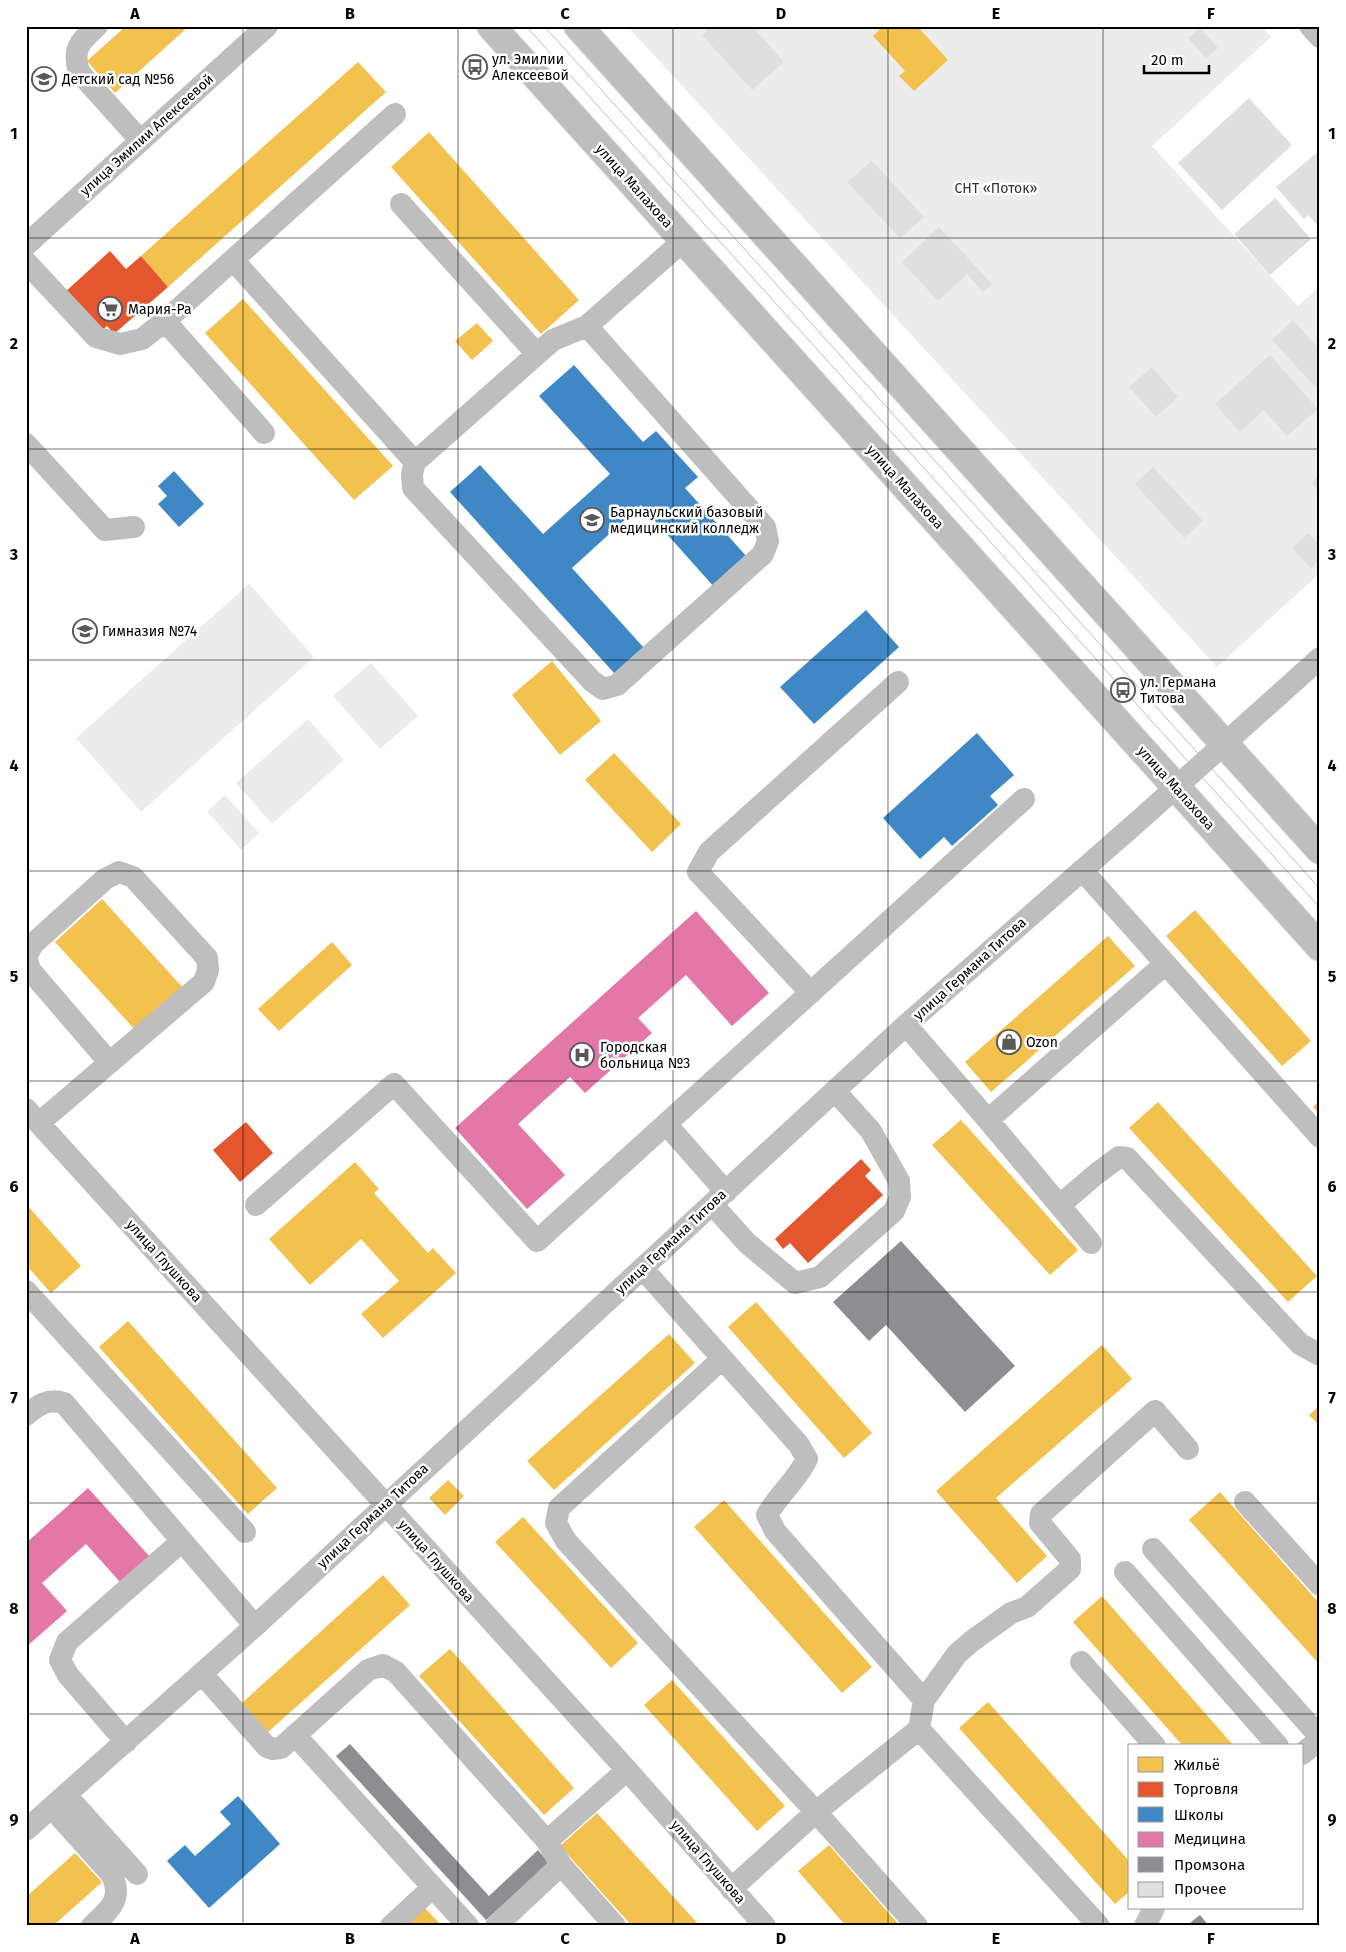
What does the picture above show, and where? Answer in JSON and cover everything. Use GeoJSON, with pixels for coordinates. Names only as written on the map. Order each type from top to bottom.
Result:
{"type":"FeatureCollection","features":[{"type":"Feature","properties":{"kind":"main road","name":"улица Малахова"},"geometry":{"type":"LineString","coordinates":[[491,26],[1320,947]]}},
{"type":"Feature","properties":{"kind":"main road"},"geometry":{"type":"LineString","coordinates":[[578,26],[1320,850]]}},
{"type":"Feature","properties":{"kind":"street"},"geometry":{"type":"LineString","coordinates":[[97,26],[80,42],[75,58],[78,72],[141,141]]}},
{"type":"Feature","properties":{"kind":"street","name":"улица Эмилии Алексеевой"},"geometry":{"type":"LineString","coordinates":[[26,244],[267,26]]}},
{"type":"Feature","properties":{"kind":"street"},"geometry":{"type":"LineString","coordinates":[[1310,26],[1320,38]]}},
{"type":"Feature","properties":{"kind":"street"},"geometry":{"type":"LineString","coordinates":[[26,262],[96,338],[120,344],[142,339],[165,321],[395,114]]}},
{"type":"Feature","properties":{"kind":"street"},"geometry":{"type":"LineString","coordinates":[[401,204],[537,354]]}},
{"type":"Feature","properties":{"kind":"street"},"geometry":{"type":"LineString","coordinates":[[587,326],[765,527],[768,540],[763,554],[617,685],[603,689],[592,681],[413,488],[412,474],[415,462],[553,340],[587,326],[684,241]]}},
{"type":"Feature","properties":{"kind":"street"},"geometry":{"type":"LineString","coordinates":[[233,260],[415,462]]}},
{"type":"Feature","properties":{"kind":"street"},"geometry":{"type":"LineString","coordinates":[[165,321],[264,433]]}},
{"type":"Feature","properties":{"kind":"street"},"geometry":{"type":"LineString","coordinates":[[26,444],[105,530],[134,527]]}},
{"type":"Feature","properties":{"kind":"street","name":"улица Германа Титова"},"geometry":{"type":"LineString","coordinates":[[26,1830],[255,1626],[906,1026],[1320,658]]}},
{"type":"Feature","properties":{"kind":"street"},"geometry":{"type":"LineString","coordinates":[[811,993],[698,872],[709,852],[898,682]]}},
{"type":"Feature","properties":{"kind":"street"},"geometry":{"type":"LineString","coordinates":[[256,1205],[394,1084],[537,1241],[1024,799]]}},
{"type":"Feature","properties":{"kind":"street"},"geometry":{"type":"LineString","coordinates":[[1082,870],[1320,1137]]}},
{"type":"Feature","properties":{"kind":"street"},"geometry":{"type":"LineString","coordinates":[[33,1116],[109,1062],[204,982],[208,970],[207,958],[133,877],[119,872],[105,879],[32,944],[26,957],[30,970],[109,1062]]}},
{"type":"Feature","properties":{"kind":"street"},"geometry":{"type":"LineString","coordinates":[[988,1120],[1165,964]]}},
{"type":"Feature","properties":{"kind":"street"},"geometry":{"type":"LineString","coordinates":[[906,1026],[1091,1243]]}},
{"type":"Feature","properties":{"kind":"street"},"geometry":{"type":"LineString","coordinates":[[666,1124],[719,1198],[747,1243],[795,1282],[820,1277],[894,1210],[900,1197],[899,1181],[871,1131],[835,1091]]}},
{"type":"Feature","properties":{"kind":"street","name":"улица Глушкова"},"geometry":{"type":"LineString","coordinates":[[33,1116],[627,1770],[765,1926]]}},
{"type":"Feature","properties":{"kind":"street"},"geometry":{"type":"LineString","coordinates":[[1060,1205],[1095,1174],[1119,1157],[1127,1158],[1300,1344],[1320,1355]]}},
{"type":"Feature","properties":{"kind":"street"},"geometry":{"type":"LineString","coordinates":[[643,1269],[799,1445],[806,1459],[801,1471],[776,1499],[767,1515],[775,1531],[924,1700]]}},
{"type":"Feature","properties":{"kind":"street"},"geometry":{"type":"LineString","coordinates":[[26,1290],[245,1532]]}},
{"type":"Feature","properties":{"kind":"street"},"geometry":{"type":"LineString","coordinates":[[722,1359],[559,1508],[556,1523],[566,1541],[816,1812],[916,1926]]}},
{"type":"Feature","properties":{"kind":"street"},"geometry":{"type":"LineString","coordinates":[[26,1415],[39,1404],[54,1400],[64,1403],[255,1626]]}},
{"type":"Feature","properties":{"kind":"street"},"geometry":{"type":"LineString","coordinates":[[731,1889],[816,1812],[920,1729],[924,1700],[957,1654],[1012,1613],[1027,1607],[1070,1569],[1070,1559],[1040,1523],[1041,1514],[1155,1411],[1188,1449]]}},
{"type":"Feature","properties":{"kind":"street"},"geometry":{"type":"LineString","coordinates":[[1245,1502],[1320,1586]]}},
{"type":"Feature","properties":{"kind":"street"},"geometry":{"type":"LineString","coordinates":[[126,1742],[68,1675],[60,1660],[67,1642],[182,1541]]}},
{"type":"Feature","properties":{"kind":"street"},"geometry":{"type":"LineString","coordinates":[[1152,1549],[1320,1738],[1304,1752]]}},
{"type":"Feature","properties":{"kind":"street"},"geometry":{"type":"LineString","coordinates":[[1125,1572],[1276,1744]]}},
{"type":"Feature","properties":{"kind":"street"},"geometry":{"type":"LineString","coordinates":[[1081,1662],[1153,1744]]}},
{"type":"Feature","properties":{"kind":"street"},"geometry":{"type":"LineString","coordinates":[[202,1674],[267,1747],[273,1750],[281,1748],[368,1670],[383,1665],[396,1672],[547,1841],[560,1866],[615,1926]]}},
{"type":"Feature","properties":{"kind":"street"},"geometry":{"type":"LineString","coordinates":[[920,1729],[1099,1926]]}},
{"type":"Feature","properties":{"kind":"street"},"geometry":{"type":"LineString","coordinates":[[295,1736],[468,1926]]}},
{"type":"Feature","properties":{"kind":"street"},"geometry":{"type":"LineString","coordinates":[[547,1841],[627,1770]]}},
{"type":"Feature","properties":{"kind":"street"},"geometry":{"type":"LineString","coordinates":[[59,1801],[137,1874]]}},
{"type":"Feature","properties":{"kind":"street"},"geometry":{"type":"LineString","coordinates":[[59,1801],[112,1875],[117,1887],[115,1902],[92,1926]]}},
{"type":"Feature","properties":{"kind":"street"},"geometry":{"type":"LineString","coordinates":[[496,1926],[560,1866]]}},
{"type":"Feature","properties":{"kind":"street"},"geometry":{"type":"LineString","coordinates":[[391,1926],[432,1888]]}},
{"type":"Feature","properties":{"kind":"street"},"geometry":{"type":"LineString","coordinates":[[1145,1926],[1153,1910]]}},
{"type":"Feature","properties":{"kind":"green space","name":"СНТ «Поток»"},"geometry":{"type":"Polygon","coordinates":[[[627,26],[1261,26],[1271,37],[1152,146],[1298,306],[1320,286],[1320,573],[1217,667],[627,26]]]}},
{"type":"Feature","properties":{"kind":"green space"},"geometry":{"type":"Polygon","coordinates":[[[249,584],[314,657],[141,812],[76,738],[249,584]]]}},
{"type":"Feature","properties":{"kind":"green space"},"geometry":{"type":"Polygon","coordinates":[[[371,663],[418,716],[380,749],[333,696],[371,663]]]}},
{"type":"Feature","properties":{"kind":"green space"},"geometry":{"type":"Polygon","coordinates":[[[308,719],[344,760],[272,824],[236,783],[308,719]]]}},
{"type":"Feature","properties":{"kind":"green space"},"geometry":{"type":"Polygon","coordinates":[[[225,795],[259,833],[241,850],[207,811],[225,795]]]}},
{"type":"Feature","properties":{"kind":"building: Жильё"},"geometry":{"type":"Polygon","coordinates":[[[126,26],[189,26],[115,93],[87,61],[126,26]]]}},
{"type":"Feature","properties":{"kind":"building: Жильё"},"geometry":{"type":"Polygon","coordinates":[[[883,26],[917,26],[948,60],[914,91],[899,76],[905,71],[873,36],[883,26]]]}},
{"type":"Feature","properties":{"kind":"building: Жильё"},"geometry":{"type":"Polygon","coordinates":[[[358,62],[386,92],[168,287],[141,256],[358,62]]]}},
{"type":"Feature","properties":{"kind":"building: Жильё"},"geometry":{"type":"Polygon","coordinates":[[[429,132],[579,300],[541,334],[391,167],[429,132]]]}},
{"type":"Feature","properties":{"kind":"building: Жильё"},"geometry":{"type":"Polygon","coordinates":[[[243,299],[393,466],[354,500],[205,333],[243,299]]]}},
{"type":"Feature","properties":{"kind":"building: Жильё"},"geometry":{"type":"Polygon","coordinates":[[[477,323],[493,341],[472,360],[455,341],[477,323]]]}},
{"type":"Feature","properties":{"kind":"building: Жильё"},"geometry":{"type":"Polygon","coordinates":[[[552,661],[601,721],[560,755],[512,695],[552,661]]]}},
{"type":"Feature","properties":{"kind":"building: Жильё"},"geometry":{"type":"Polygon","coordinates":[[[614,753],[681,824],[652,852],[585,780],[614,753]]]}},
{"type":"Feature","properties":{"kind":"building: Жильё"},"geometry":{"type":"Polygon","coordinates":[[[102,899],[185,990],[138,1033],[55,942],[102,899]]]}},
{"type":"Feature","properties":{"kind":"building: Жильё"},"geometry":{"type":"Polygon","coordinates":[[[1195,910],[1311,1041],[1282,1066],[1166,936],[1195,910]]]}},
{"type":"Feature","properties":{"kind":"building: Жильё"},"geometry":{"type":"Polygon","coordinates":[[[1108,936],[1135,966],[991,1092],[965,1062],[1108,936]]]}},
{"type":"Feature","properties":{"kind":"building: Жильё"},"geometry":{"type":"Polygon","coordinates":[[[332,942],[352,965],[279,1031],[258,1009],[332,942]]]}},
{"type":"Feature","properties":{"kind":"building: Жильё"},"geometry":{"type":"Polygon","coordinates":[[[1320,1100],[1320,1114],[1313,1107],[1320,1100]]]}},
{"type":"Feature","properties":{"kind":"building: Жильё"},"geometry":{"type":"Polygon","coordinates":[[[1158,1102],[1317,1276],[1288,1302],[1129,1128],[1158,1102]]]}},
{"type":"Feature","properties":{"kind":"building: Жильё"},"geometry":{"type":"Polygon","coordinates":[[[961,1120],[1078,1250],[1050,1275],[932,1145],[961,1120]]]}},
{"type":"Feature","properties":{"kind":"building: Жильё"},"geometry":{"type":"Polygon","coordinates":[[[355,1162],[379,1189],[374,1193],[428,1253],[433,1248],[456,1273],[383,1338],[361,1314],[399,1281],[361,1239],[310,1285],[269,1239],[355,1162]]]}},
{"type":"Feature","properties":{"kind":"building: Жильё"},"geometry":{"type":"Polygon","coordinates":[[[26,1204],[81,1266],[51,1293],[26,1265],[26,1204]]]}},
{"type":"Feature","properties":{"kind":"building: Жильё"},"geometry":{"type":"Polygon","coordinates":[[[756,1302],[872,1433],[844,1458],[728,1327],[756,1302]]]}},
{"type":"Feature","properties":{"kind":"building: Жильё"},"geometry":{"type":"Polygon","coordinates":[[[128,1321],[277,1488],[248,1514],[99,1347],[128,1321]]]}},
{"type":"Feature","properties":{"kind":"building: Жильё"},"geometry":{"type":"Polygon","coordinates":[[[669,1334],[695,1363],[554,1490],[527,1461],[669,1334]]]}},
{"type":"Feature","properties":{"kind":"building: Жильё"},"geometry":{"type":"Polygon","coordinates":[[[1102,1345],[1132,1379],[996,1498],[1047,1556],[1017,1583],[936,1491],[1102,1345]]]}},
{"type":"Feature","properties":{"kind":"building: Жильё"},"geometry":{"type":"Polygon","coordinates":[[[1320,1405],[1320,1426],[1309,1415],[1320,1405]]]}},
{"type":"Feature","properties":{"kind":"building: Жильё"},"geometry":{"type":"Polygon","coordinates":[[[448,1480],[464,1496],[445,1515],[429,1498],[448,1480]]]}},
{"type":"Feature","properties":{"kind":"building: Жильё"},"geometry":{"type":"Polygon","coordinates":[[[1220,1492],[1320,1604],[1320,1665],[1189,1520],[1220,1492]]]}},
{"type":"Feature","properties":{"kind":"building: Жильё"},"geometry":{"type":"Polygon","coordinates":[[[724,1500],[872,1667],[842,1693],[694,1527],[724,1500]]]}},
{"type":"Feature","properties":{"kind":"building: Жильё"},"geometry":{"type":"Polygon","coordinates":[[[523,1517],[638,1643],[611,1668],[495,1542],[523,1517]]]}},
{"type":"Feature","properties":{"kind":"building: Жильё"},"geometry":{"type":"Polygon","coordinates":[[[383,1575],[410,1605],[268,1732],[242,1703],[383,1575]]]}},
{"type":"Feature","properties":{"kind":"building: Жильё"},"geometry":{"type":"Polygon","coordinates":[[[1102,1596],[1232,1744],[1181,1744],[1073,1622],[1102,1596]]]}},
{"type":"Feature","properties":{"kind":"building: Жильё"},"geometry":{"type":"Polygon","coordinates":[[[450,1649],[574,1788],[544,1815],[419,1676],[450,1649]]]}},
{"type":"Feature","properties":{"kind":"building: Жильё"},"geometry":{"type":"Polygon","coordinates":[[[672,1680],[785,1806],[757,1831],[644,1705],[672,1680]]]}},
{"type":"Feature","properties":{"kind":"building: Жильё"},"geometry":{"type":"Polygon","coordinates":[[[988,1702],[1128,1860],[1128,1893],[1115,1904],[959,1728],[988,1702]]]}},
{"type":"Feature","properties":{"kind":"building: Жильё"},"geometry":{"type":"Polygon","coordinates":[[[597,1813],[700,1926],[632,1926],[560,1846],[597,1813]]]}},
{"type":"Feature","properties":{"kind":"building: Жильё"},"geometry":{"type":"Polygon","coordinates":[[[829,1845],[900,1926],[846,1926],[798,1871],[829,1845]]]}},
{"type":"Feature","properties":{"kind":"building: Жильё"},"geometry":{"type":"Polygon","coordinates":[[[75,1853],[102,1882],[53,1926],[26,1926],[26,1897],[75,1853]]]}},
{"type":"Feature","properties":{"kind":"building: Жильё"},"geometry":{"type":"Polygon","coordinates":[[[425,1908],[442,1926],[405,1926],[425,1908]]]}},
{"type":"Feature","properties":{"kind":"building: Торговля","name":"Мария-Ра"},"geometry":{"type":"Polygon","coordinates":[[[110,251],[126,269],[141,256],[168,287],[114,334],[107,326],[99,333],[64,293],[110,251]]]}},
{"type":"Feature","properties":{"kind":"building: Торговля"},"geometry":{"type":"Polygon","coordinates":[[[246,1122],[273,1153],[240,1182],[213,1150],[246,1122]]]}},
{"type":"Feature","properties":{"kind":"building: Торговля"},"geometry":{"type":"Polygon","coordinates":[[[861,1159],[871,1170],[865,1176],[883,1195],[808,1263],[790,1243],[783,1249],[775,1239],[861,1159]]]}},
{"type":"Feature","properties":{"kind":"building: Школы","name":"Барнаульский базовый медицинский колледж"},"geometry":{"type":"Polygon","coordinates":[[[574,365],[643,442],[656,431],[698,477],[685,488],[748,558],[715,588],[641,505],[572,568],[644,648],[615,674],[450,492],[480,465],[543,534],[610,474],[539,396],[574,365]]]}},
{"type":"Feature","properties":{"kind":"building: Школы"},"geometry":{"type":"Polygon","coordinates":[[[174,471],[204,504],[179,527],[158,504],[167,496],[158,486],[174,471]]]}},
{"type":"Feature","properties":{"kind":"building: Школы"},"geometry":{"type":"Polygon","coordinates":[[[866,610],[899,647],[814,724],[780,687],[866,610]]]}},
{"type":"Feature","properties":{"kind":"building: Школы"},"geometry":{"type":"Polygon","coordinates":[[[977,733],[1014,775],[990,796],[998,805],[952,846],[944,837],[920,859],[883,818],[977,733]]]}},
{"type":"Feature","properties":{"kind":"building: Школы"},"geometry":{"type":"Polygon","coordinates":[[[238,1796],[280,1844],[209,1908],[167,1861],[185,1845],[195,1856],[231,1824],[220,1812],[238,1796]]]}},
{"type":"Feature","properties":{"kind":"building: Медицина","name":"Городская больница №3"},"geometry":{"type":"Polygon","coordinates":[[[696,911],[769,993],[732,1026],[686,975],[638,1018],[652,1033],[585,1093],[570,1077],[518,1124],[565,1175],[527,1209],[455,1128],[696,911]]]}},
{"type":"Feature","properties":{"kind":"building: Медицина"},"geometry":{"type":"Polygon","coordinates":[[[88,1488],[150,1557],[121,1583],[86,1544],[42,1583],[67,1611],[26,1647],[26,1543],[88,1488]]]}},
{"type":"Feature","properties":{"kind":"building: Промзона"},"geometry":{"type":"Polygon","coordinates":[[[901,1241],[1015,1366],[965,1412],[886,1325],[869,1341],[833,1302],[901,1241]]]}},
{"type":"Feature","properties":{"kind":"building: Промзона"},"geometry":{"type":"Polygon","coordinates":[[[350,1744],[489,1896],[538,1850],[549,1863],[486,1920],[336,1756],[350,1744]]]}},
{"type":"Feature","properties":{"kind":"building: Промзона"},"geometry":{"type":"Polygon","coordinates":[[[1200,1915],[1209,1926],[1186,1926],[1200,1915]]]}},
{"type":"Feature","properties":{"kind":"building: Прочее"},"geometry":{"type":"Polygon","coordinates":[[[712,26],[752,26],[784,62],[752,90],[702,35],[712,26]]]}},
{"type":"Feature","properties":{"kind":"building: Прочее"},"geometry":{"type":"Polygon","coordinates":[[[1200,28],[1218,48],[1206,58],[1188,38],[1200,28]]]}},
{"type":"Feature","properties":{"kind":"building: Прочее"},"geometry":{"type":"Polygon","coordinates":[[[1249,98],[1292,145],[1222,210],[1178,163],[1249,98]]]}},
{"type":"Feature","properties":{"kind":"building: Прочее"},"geometry":{"type":"Polygon","coordinates":[[[1320,150],[1320,228],[1308,215],[1304,219],[1276,187],[1320,150]]]}},
{"type":"Feature","properties":{"kind":"building: Прочее"},"geometry":{"type":"Polygon","coordinates":[[[872,161],[924,217],[900,238],[847,182],[872,161]]]}},
{"type":"Feature","properties":{"kind":"building: Прочее"},"geometry":{"type":"Polygon","coordinates":[[[1275,198],[1311,239],[1270,275],[1234,234],[1275,198]]]}},
{"type":"Feature","properties":{"kind":"building: Прочее"},"geometry":{"type":"Polygon","coordinates":[[[939,227],[992,284],[983,292],[967,274],[938,301],[902,262],[939,227]]]}},
{"type":"Feature","properties":{"kind":"building: Прочее"},"geometry":{"type":"Polygon","coordinates":[[[1293,320],[1320,350],[1320,392],[1272,340],[1293,320]]]}},
{"type":"Feature","properties":{"kind":"building: Прочее"},"geometry":{"type":"Polygon","coordinates":[[[1270,355],[1318,409],[1287,436],[1264,410],[1240,432],[1215,404],[1270,355]]]}},
{"type":"Feature","properties":{"kind":"building: Прочее"},"geometry":{"type":"Polygon","coordinates":[[[1152,367],[1178,397],[1156,417],[1129,387],[1152,367]]]}},
{"type":"Feature","properties":{"kind":"building: Прочее"},"geometry":{"type":"Polygon","coordinates":[[[1153,467],[1203,521],[1184,538],[1135,484],[1153,467]]]}},
{"type":"Feature","properties":{"kind":"building: Прочее"},"geometry":{"type":"Polygon","coordinates":[[[1320,475],[1320,493],[1311,483],[1320,475]]]}},
{"type":"Feature","properties":{"kind":"building: Прочее"},"geometry":{"type":"Polygon","coordinates":[[[1308,533],[1320,545],[1320,559],[1311,568],[1292,548],[1308,533]]]}},
{"type":"Feature","properties":{"kind":"tram line"},"geometry":{"type":"LineString","coordinates":[[526,26],[1320,908]]}},
{"type":"Feature","properties":{"kind":"tram line"},"geometry":{"type":"LineString","coordinates":[[544,26],[1320,889]]}},
{"type":"Feature","properties":{"kind":"place","name":"ул. Эмилии Алексеевой"},"geometry":{"type":"Point","coordinates":[475,67]}},
{"type":"Feature","properties":{"kind":"place","name":"Детский сад №56"},"geometry":{"type":"Point","coordinates":[44,79]}},
{"type":"Feature","properties":{"kind":"place","name":"Мария-Ра"},"geometry":{"type":"Point","coordinates":[110,309]}},
{"type":"Feature","properties":{"kind":"place","name":"Барнаульский базовый медицинский колледж"},"geometry":{"type":"Point","coordinates":[592,520]}},
{"type":"Feature","properties":{"kind":"place","name":"Гимназия №74"},"geometry":{"type":"Point","coordinates":[85,631]}},
{"type":"Feature","properties":{"kind":"place","name":"ул. Германа Титова"},"geometry":{"type":"Point","coordinates":[1123,690]}},
{"type":"Feature","properties":{"kind":"place","name":"Ozon"},"geometry":{"type":"Point","coordinates":[1009,1042]}},
{"type":"Feature","properties":{"kind":"place","name":"Городская больница №3"},"geometry":{"type":"Point","coordinates":[582,1055]}}]}
